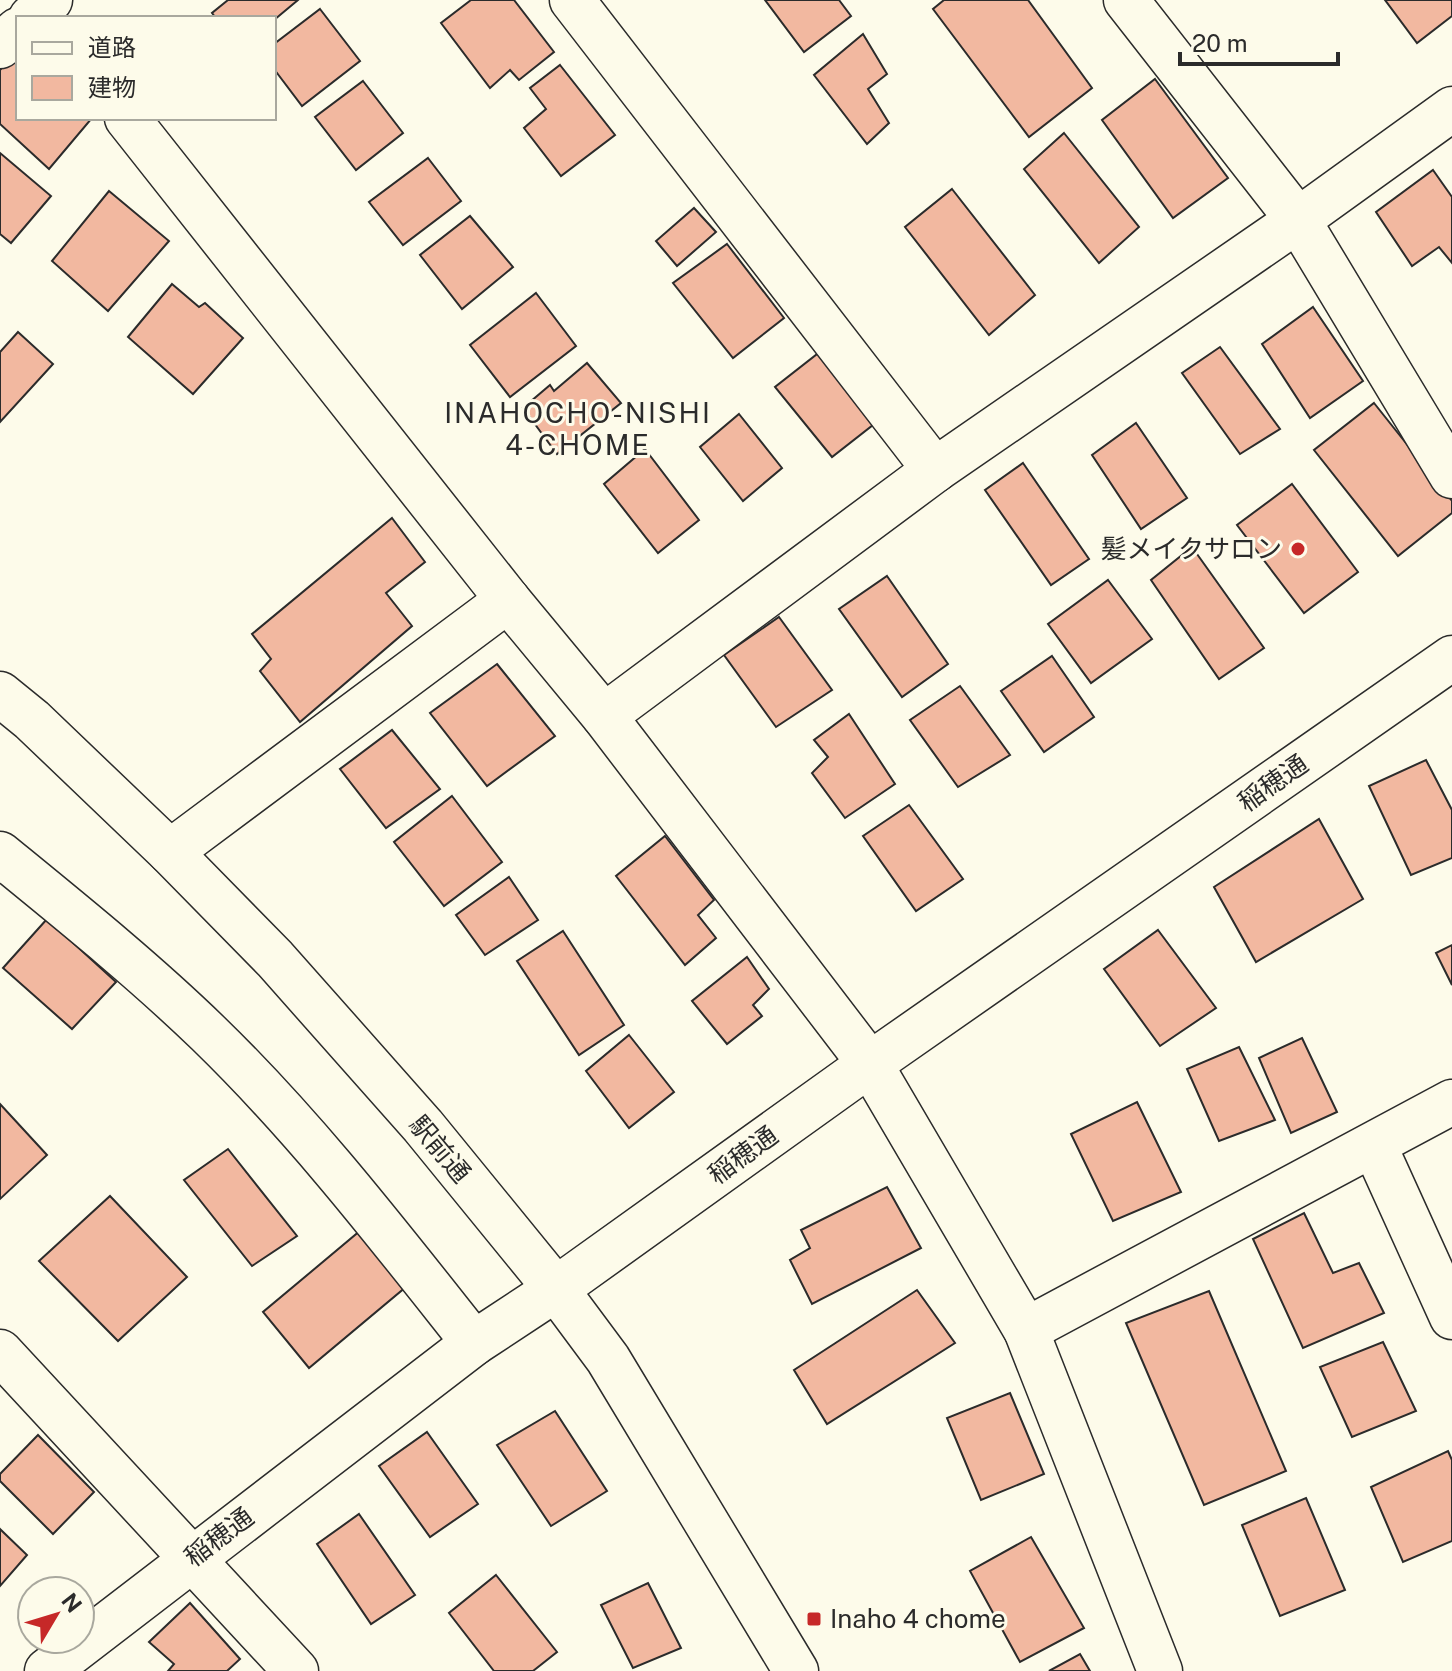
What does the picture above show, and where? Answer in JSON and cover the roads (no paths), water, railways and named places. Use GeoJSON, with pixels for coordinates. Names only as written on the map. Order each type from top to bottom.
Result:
{"type":"FeatureCollection","features":[{"type":"Feature","properties":{"kind":"street"},"geometry":{"type":"LineString","coordinates":[[572,0],[935,470]]}},
{"type":"Feature","properties":{"kind":"street"},"geometry":{"type":"LineString","coordinates":[[1126,0],[1298,220],[1452,476]]}},
{"type":"Feature","properties":{"kind":"street"},"geometry":{"type":"LineString","coordinates":[[0,46],[16,33]]}},
{"type":"Feature","properties":{"kind":"street"},"geometry":{"type":"LineString","coordinates":[[604,716],[935,470],[1298,220],[1452,109]]}},
{"type":"Feature","properties":{"kind":"street"},"geometry":{"type":"LineString","coordinates":[[129,120],[508,600],[604,716],[870,1064],[1026,1330],[1160,1671]]}},
{"type":"Feature","properties":{"kind":"street"},"geometry":{"type":"LineString","coordinates":[[170,852],[508,600]]}},
{"type":"Feature","properties":{"kind":"street","name":"稲穂通"},"geometry":{"type":"LineString","coordinates":[[47,1671],[474,1343],[556,1289],[870,1064],[1452,658]]}},
{"type":"Feature","properties":{"kind":"street","name":"駅前通"},"geometry":{"type":"LineString","coordinates":[[0,694],[32,720],[170,852],[275,959],[412,1114],[556,1289],[608,1359],[796,1671]]}},
{"type":"Feature","properties":{"kind":"street"},"geometry":{"type":"LineString","coordinates":[[0,854],[208,1033],[337,1171],[474,1343]]}},
{"type":"Feature","properties":{"kind":"street"},"geometry":{"type":"LineString","coordinates":[[1026,1330],[1452,1102]]}},
{"type":"Feature","properties":{"kind":"street"},"geometry":{"type":"LineString","coordinates":[[1374,1145],[1452,1317]]}},
{"type":"Feature","properties":{"kind":"street"},"geometry":{"type":"LineString","coordinates":[[0,1352],[296,1671]]}},
{"type":"Feature","properties":{"kind":"place","name":"髪メイクサロン"},"geometry":{"type":"Point","coordinates":[1298,549]}},
{"type":"Feature","properties":{"kind":"place","name":"Inaho 4 chome"},"geometry":{"type":"Point","coordinates":[814,1619]}},
{"type":"Feature","properties":{"kind":"district","name":"INAHOCHO-NISHI 4-CHOME"},"geometry":{"type":"Point","coordinates":[578,429]}}]}
